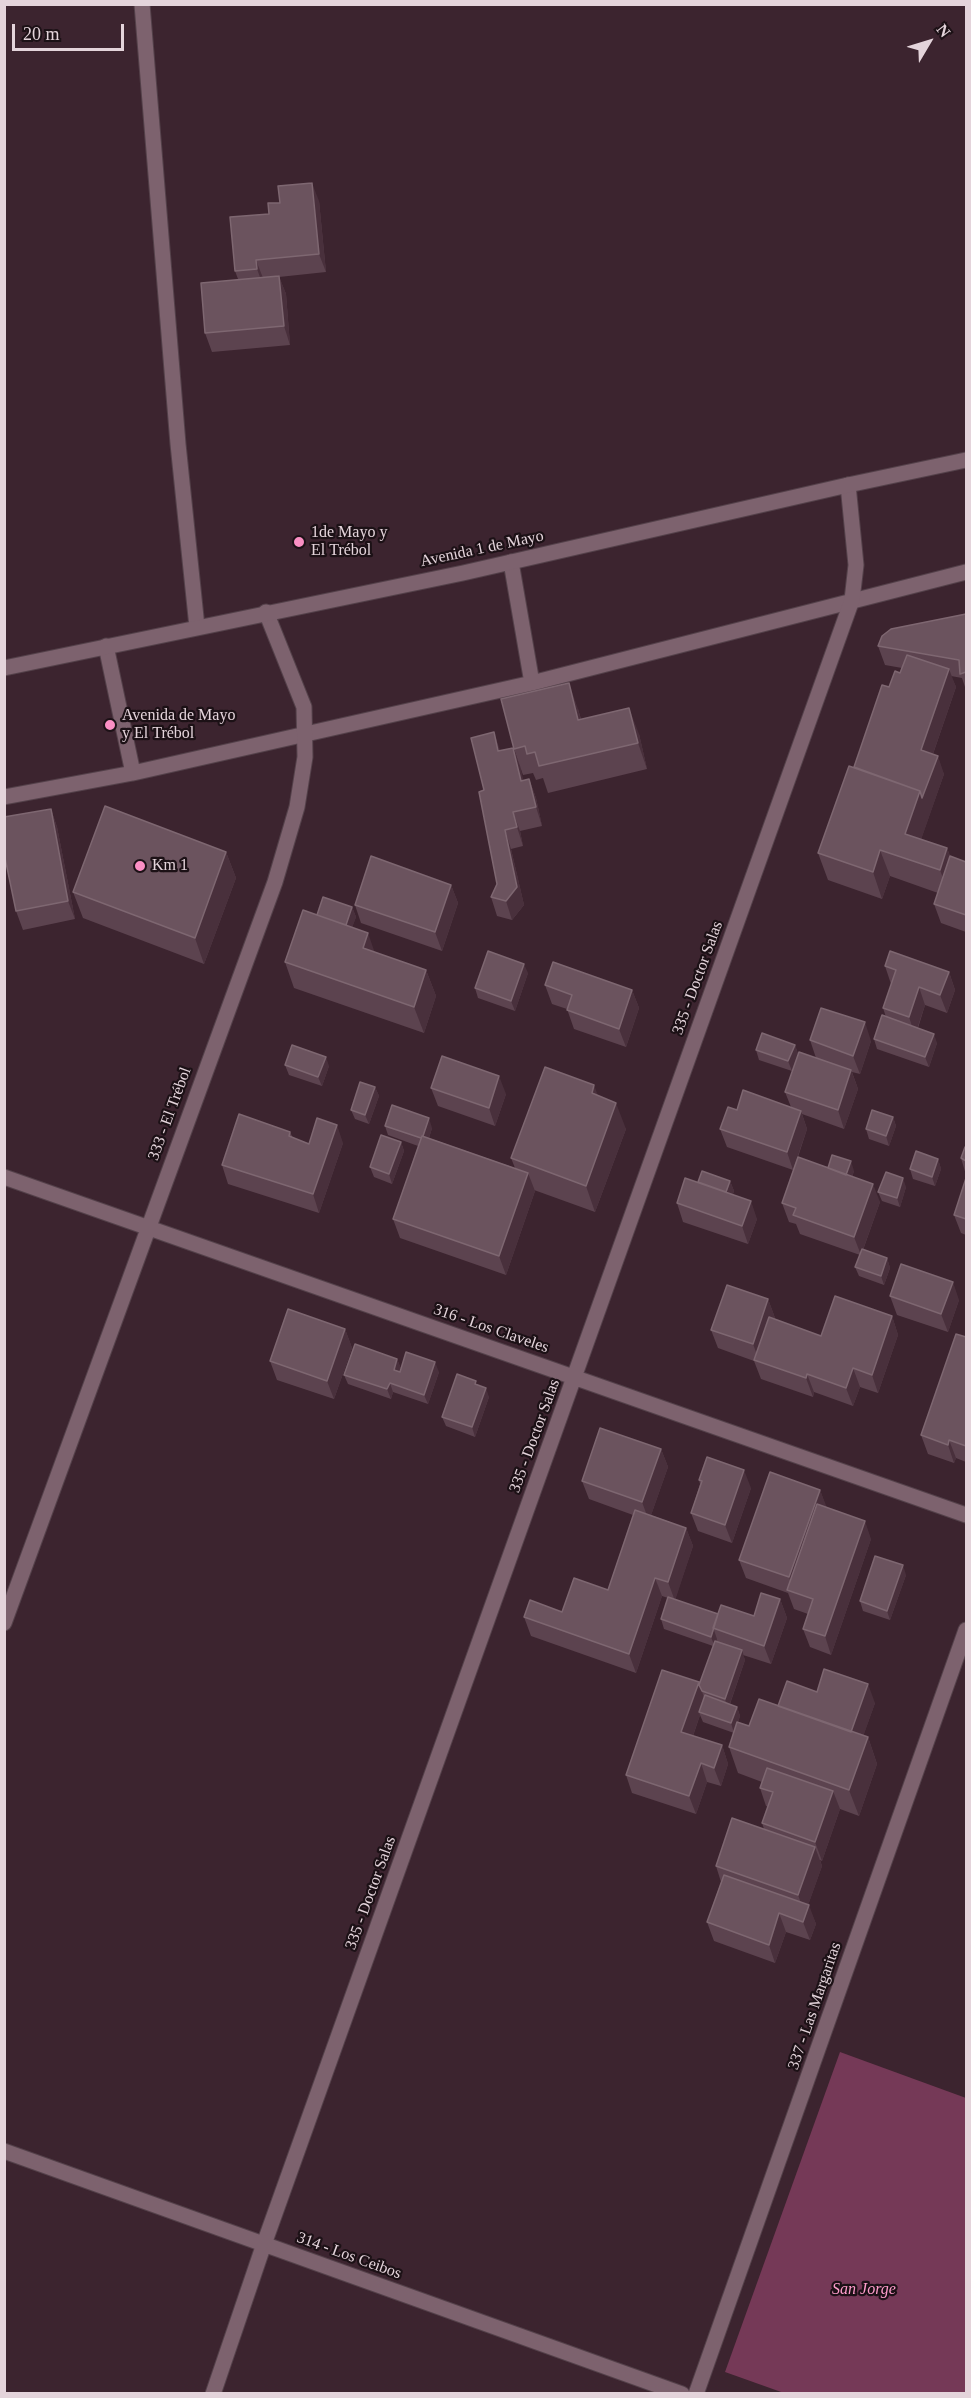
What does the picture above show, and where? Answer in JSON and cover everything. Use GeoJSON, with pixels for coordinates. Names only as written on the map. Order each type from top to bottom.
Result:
{"type":"FeatureCollection","features":[{"type":"Feature","properties":{"kind":"street"},"geometry":{"type":"LineString","coordinates":[[142,4],[177,432],[197,627]]}},
{"type":"Feature","properties":{"kind":"street","name":"Avenida 1 de Mayo"},"geometry":{"type":"LineString","coordinates":[[4,668],[511,562],[966,460]]}},
{"type":"Feature","properties":{"kind":"street","name":"335 - Doctor Salas"},"geometry":{"type":"LineString","coordinates":[[213,2394],[264,2244],[852,600],[856,564],[848,485]]}},
{"type":"Feature","properties":{"kind":"street"},"geometry":{"type":"LineString","coordinates":[[511,562],[532,683]]}},
{"type":"Feature","properties":{"kind":"street"},"geometry":{"type":"LineString","coordinates":[[4,797],[133,773],[532,683],[966,572]]}},
{"type":"Feature","properties":{"kind":"street","name":"333 - El Trébol"},"geometry":{"type":"LineString","coordinates":[[4,1623],[275,882],[297,807],[305,757],[304,707],[266,612]]}},
{"type":"Feature","properties":{"kind":"street"},"geometry":{"type":"LineString","coordinates":[[106,646],[133,773]]}},
{"type":"Feature","properties":{"kind":"street","name":"316 - Los Claveles"},"geometry":{"type":"LineString","coordinates":[[4,1177],[966,1515]]}},
{"type":"Feature","properties":{"kind":"street","name":"337 - Las Margaritas"},"geometry":{"type":"LineString","coordinates":[[696,2394],[966,1630]]}},
{"type":"Feature","properties":{"kind":"street","name":"314 - Los Ceibos"},"geometry":{"type":"LineString","coordinates":[[4,2151],[682,2394]]}},
{"type":"Feature","properties":{"kind":"green space","name":"San Jorge"},"geometry":{"type":"Polygon","coordinates":[[[840,2052],[966,2098],[966,2393],[784,2393],[725,2372],[840,2052]]]}},
{"type":"Feature","properties":{"kind":"building"},"geometry":{"type":"Polygon","coordinates":[[[312,183],[319,254],[256,260],[257,269],[235,271],[230,217],[269,214],[268,203],[280,203],[278,186],[312,183]]]}},
{"type":"Feature","properties":{"kind":"building"},"geometry":{"type":"Polygon","coordinates":[[[279,276],[284,326],[205,333],[201,283],[279,276]]]}},
{"type":"Feature","properties":{"kind":"building"},"geometry":{"type":"Polygon","coordinates":[[[966,614],[966,672],[960,674],[959,660],[878,646],[882,636],[891,629],[966,614]]]}},
{"type":"Feature","properties":{"kind":"building"},"geometry":{"type":"Polygon","coordinates":[[[907,655],[949,669],[921,750],[938,756],[922,798],[920,791],[854,767],[882,685],[889,687],[895,671],[900,673],[907,655]]]}},
{"type":"Feature","properties":{"kind":"building"},"geometry":{"type":"Polygon","coordinates":[[[569,683],[578,720],[629,708],[638,743],[539,766],[535,752],[527,754],[525,746],[514,749],[501,699],[569,683]]]}},
{"type":"Feature","properties":{"kind":"building"},"geometry":{"type":"Polygon","coordinates":[[[494,732],[498,751],[513,748],[521,781],[529,779],[536,807],[513,812],[517,827],[505,830],[517,887],[506,901],[491,897],[497,884],[479,792],[484,790],[471,738],[494,732]]]}},
{"type":"Feature","properties":{"kind":"building"},"geometry":{"type":"Polygon","coordinates":[[[849,766],[920,791],[905,834],[947,848],[940,870],[880,850],[873,872],[818,853],[849,766]]]}},
{"type":"Feature","properties":{"kind":"building"},"geometry":{"type":"Polygon","coordinates":[[[105,806],[226,852],[195,938],[73,892],[105,806]]]}},
{"type":"Feature","properties":{"kind":"building"},"geometry":{"type":"Polygon","coordinates":[[[51,809],[68,901],[16,911],[4,853],[4,817],[51,809]]]}},
{"type":"Feature","properties":{"kind":"building"},"geometry":{"type":"Polygon","coordinates":[[[371,856],[451,885],[435,932],[355,905],[371,856]]]}},
{"type":"Feature","properties":{"kind":"building"},"geometry":{"type":"Polygon","coordinates":[[[950,856],[966,862],[966,915],[934,904],[950,856]]]}},
{"type":"Feature","properties":{"kind":"building"},"geometry":{"type":"Polygon","coordinates":[[[323,897],[352,907],[346,925],[317,915],[323,897]]]}},
{"type":"Feature","properties":{"kind":"building"},"geometry":{"type":"Polygon","coordinates":[[[303,910],[368,933],[363,948],[426,970],[414,1007],[285,962],[303,910]]]}},
{"type":"Feature","properties":{"kind":"building"},"geometry":{"type":"Polygon","coordinates":[[[488,951],[524,964],[511,1001],[475,988],[488,951]]]}},
{"type":"Feature","properties":{"kind":"building"},"geometry":{"type":"Polygon","coordinates":[[[890,951],[949,972],[940,995],[919,987],[909,1017],[883,1008],[896,970],[885,966],[890,951]]]}},
{"type":"Feature","properties":{"kind":"building"},"geometry":{"type":"Polygon","coordinates":[[[553,962],[632,990],[619,1029],[567,1010],[572,995],[545,985],[553,962]]]}},
{"type":"Feature","properties":{"kind":"building"},"geometry":{"type":"Polygon","coordinates":[[[821,1008],[865,1022],[853,1056],[810,1040],[821,1008]]]}},
{"type":"Feature","properties":{"kind":"building"},"geometry":{"type":"Polygon","coordinates":[[[882,1015],[934,1034],[925,1057],[874,1039],[882,1015]]]}},
{"type":"Feature","properties":{"kind":"building"},"geometry":{"type":"Polygon","coordinates":[[[762,1033],[795,1045],[788,1061],[756,1050],[762,1033]]]}},
{"type":"Feature","properties":{"kind":"building"},"geometry":{"type":"Polygon","coordinates":[[[292,1045],[326,1057],[318,1077],[285,1065],[292,1045]]]}},
{"type":"Feature","properties":{"kind":"building"},"geometry":{"type":"Polygon","coordinates":[[[799,1052],[851,1070],[838,1110],[785,1092],[799,1052]]]}},
{"type":"Feature","properties":{"kind":"building"},"geometry":{"type":"Polygon","coordinates":[[[442,1056],[499,1076],[489,1108],[431,1088],[442,1056]]]}},
{"type":"Feature","properties":{"kind":"building"},"geometry":{"type":"Polygon","coordinates":[[[545,1067],[594,1085],[592,1093],[616,1103],[586,1186],[511,1158],[545,1067]]]}},
{"type":"Feature","properties":{"kind":"building"},"geometry":{"type":"Polygon","coordinates":[[[360,1082],[375,1087],[365,1115],[351,1110],[360,1082]]]}},
{"type":"Feature","properties":{"kind":"building"},"geometry":{"type":"Polygon","coordinates":[[[743,1090],[801,1111],[787,1152],[720,1129],[728,1107],[737,1110],[743,1090]]]}},
{"type":"Feature","properties":{"kind":"building"},"geometry":{"type":"Polygon","coordinates":[[[392,1105],[429,1118],[421,1138],[385,1126],[392,1105]]]}},
{"type":"Feature","properties":{"kind":"building"},"geometry":{"type":"Polygon","coordinates":[[[872,1110],[893,1117],[886,1136],[866,1129],[872,1110]]]}},
{"type":"Feature","properties":{"kind":"building"},"geometry":{"type":"Polygon","coordinates":[[[239,1114],[290,1132],[289,1136],[309,1144],[317,1118],[337,1125],[313,1194],[222,1165],[239,1114]]]}},
{"type":"Feature","properties":{"kind":"building"},"geometry":{"type":"Polygon","coordinates":[[[381,1135],[401,1142],[389,1174],[370,1167],[381,1135]]]}},
{"type":"Feature","properties":{"kind":"building"},"geometry":{"type":"Polygon","coordinates":[[[422,1136],[528,1173],[499,1256],[393,1219],[422,1136]]]}},
{"type":"Feature","properties":{"kind":"building"},"geometry":{"type":"Polygon","coordinates":[[[966,1147],[966,1161],[961,1158],[966,1147]]]}},
{"type":"Feature","properties":{"kind":"building"},"geometry":{"type":"Polygon","coordinates":[[[916,1151],[938,1159],[932,1177],[910,1169],[916,1151]]]}},
{"type":"Feature","properties":{"kind":"building"},"geometry":{"type":"Polygon","coordinates":[[[832,1155],[851,1161],[846,1175],[828,1168],[832,1155]]]}},
{"type":"Feature","properties":{"kind":"building"},"geometry":{"type":"Polygon","coordinates":[[[798,1157],[873,1184],[854,1237],[793,1215],[796,1208],[782,1203],[798,1157]]]}},
{"type":"Feature","properties":{"kind":"building"},"geometry":{"type":"Polygon","coordinates":[[[702,1171],[730,1181],[726,1192],[698,1182],[702,1171]]]}},
{"type":"Feature","properties":{"kind":"building"},"geometry":{"type":"Polygon","coordinates":[[[886,1172],[903,1178],[897,1198],[878,1192],[886,1172]]]}},
{"type":"Feature","properties":{"kind":"building"},"geometry":{"type":"Polygon","coordinates":[[[685,1178],[751,1201],[742,1226],[677,1203],[685,1178]]]}},
{"type":"Feature","properties":{"kind":"building"},"geometry":{"type":"Polygon","coordinates":[[[966,1178],[966,1219],[954,1215],[966,1178]]]}},
{"type":"Feature","properties":{"kind":"building"},"geometry":{"type":"Polygon","coordinates":[[[862,1249],[887,1258],[881,1276],[855,1267],[862,1249]]]}},
{"type":"Feature","properties":{"kind":"building"},"geometry":{"type":"Polygon","coordinates":[[[901,1264],[953,1282],[941,1314],[890,1296],[901,1264]]]}},
{"type":"Feature","properties":{"kind":"building"},"geometry":{"type":"Polygon","coordinates":[[[727,1285],[768,1299],[753,1344],[711,1330],[727,1285]]]}},
{"type":"Feature","properties":{"kind":"building"},"geometry":{"type":"Polygon","coordinates":[[[835,1296],[892,1316],[872,1375],[853,1368],[846,1388],[807,1374],[806,1378],[754,1360],[769,1317],[821,1336],[835,1296]]]}},
{"type":"Feature","properties":{"kind":"building"},"geometry":{"type":"Polygon","coordinates":[[[288,1309],[345,1329],[327,1381],[270,1361],[288,1309]]]}},
{"type":"Feature","properties":{"kind":"building"},"geometry":{"type":"Polygon","coordinates":[[[956,1334],[966,1337],[966,1446],[949,1440],[948,1445],[921,1435],[956,1334]]]}},
{"type":"Feature","properties":{"kind":"building"},"geometry":{"type":"Polygon","coordinates":[[[355,1344],[397,1359],[394,1370],[400,1372],[406,1352],[435,1362],[424,1395],[390,1383],[387,1389],[344,1375],[355,1344]]]}},
{"type":"Feature","properties":{"kind":"building"},"geometry":{"type":"Polygon","coordinates":[[[457,1374],[476,1381],[475,1384],[486,1388],[472,1427],[442,1417],[457,1374]]]}},
{"type":"Feature","properties":{"kind":"building"},"geometry":{"type":"Polygon","coordinates":[[[600,1428],[661,1449],[642,1502],[582,1481],[600,1428]]]}},
{"type":"Feature","properties":{"kind":"building"},"geometry":{"type":"Polygon","coordinates":[[[707,1457],[744,1470],[725,1525],[691,1513],[707,1457]]]}},
{"type":"Feature","properties":{"kind":"building"},"geometry":{"type":"Polygon","coordinates":[[[770,1472],[820,1490],[789,1577],[739,1560],[770,1472]]]}},
{"type":"Feature","properties":{"kind":"building"},"geometry":{"type":"Polygon","coordinates":[[[817,1504],[865,1521],[825,1636],[803,1629],[813,1599],[787,1590],[817,1504]]]}},
{"type":"Feature","properties":{"kind":"building"},"geometry":{"type":"Polygon","coordinates":[[[635,1510],[686,1528],[668,1582],[655,1578],[629,1654],[524,1617],[530,1600],[562,1612],[574,1578],[608,1590],[635,1510]]]}},
{"type":"Feature","properties":{"kind":"building"},"geometry":{"type":"Polygon","coordinates":[[[875,1556],[903,1565],[887,1611],[860,1601],[875,1556]]]}},
{"type":"Feature","properties":{"kind":"building"},"geometry":{"type":"Polygon","coordinates":[[[761,1593],[780,1599],[764,1646],[713,1628],[721,1605],[754,1616],[761,1593]]]}},
{"type":"Feature","properties":{"kind":"building"},"geometry":{"type":"Polygon","coordinates":[[[668,1597],[718,1614],[711,1637],[661,1619],[668,1597]]]}},
{"type":"Feature","properties":{"kind":"building"},"geometry":{"type":"Polygon","coordinates":[[[715,1641],[742,1650],[725,1699],[702,1691],[699,1685],[715,1641]]]}},
{"type":"Feature","properties":{"kind":"building"},"geometry":{"type":"Polygon","coordinates":[[[824,1669],[868,1684],[851,1732],[778,1706],[787,1681],[817,1692],[824,1669]]]}},
{"type":"Feature","properties":{"kind":"building"},"geometry":{"type":"Polygon","coordinates":[[[662,1670],[699,1682],[681,1732],[722,1745],[714,1768],[701,1763],[689,1796],[626,1775],[662,1670]]]}},
{"type":"Feature","properties":{"kind":"building"},"geometry":{"type":"Polygon","coordinates":[[[705,1695],[737,1707],[731,1723],[699,1712],[705,1695]]]}},
{"type":"Feature","properties":{"kind":"building"},"geometry":{"type":"Polygon","coordinates":[[[759,1699],[868,1737],[849,1790],[729,1747],[737,1722],[749,1726],[759,1699]]]}},
{"type":"Feature","properties":{"kind":"building"},"geometry":{"type":"Polygon","coordinates":[[[767,1768],[833,1791],[815,1842],[762,1823],[773,1792],[760,1788],[767,1768]]]}},
{"type":"Feature","properties":{"kind":"building"},"geometry":{"type":"Polygon","coordinates":[[[732,1818],[815,1847],[798,1895],[716,1866],[732,1818]]]}},
{"type":"Feature","properties":{"kind":"building"},"geometry":{"type":"Polygon","coordinates":[[[724,1875],[809,1905],[803,1922],[779,1913],[769,1945],[707,1922],[724,1875]]]}},
{"type":"Feature","properties":{"kind":"place","name":"1de Mayo y El Trébol"},"geometry":{"type":"Point","coordinates":[299,542]}},
{"type":"Feature","properties":{"kind":"place","name":"Avenida de Mayo y El Trébol"},"geometry":{"type":"Point","coordinates":[110,725]}},
{"type":"Feature","properties":{"kind":"place","name":"Km 1"},"geometry":{"type":"Point","coordinates":[140,866]}}]}
